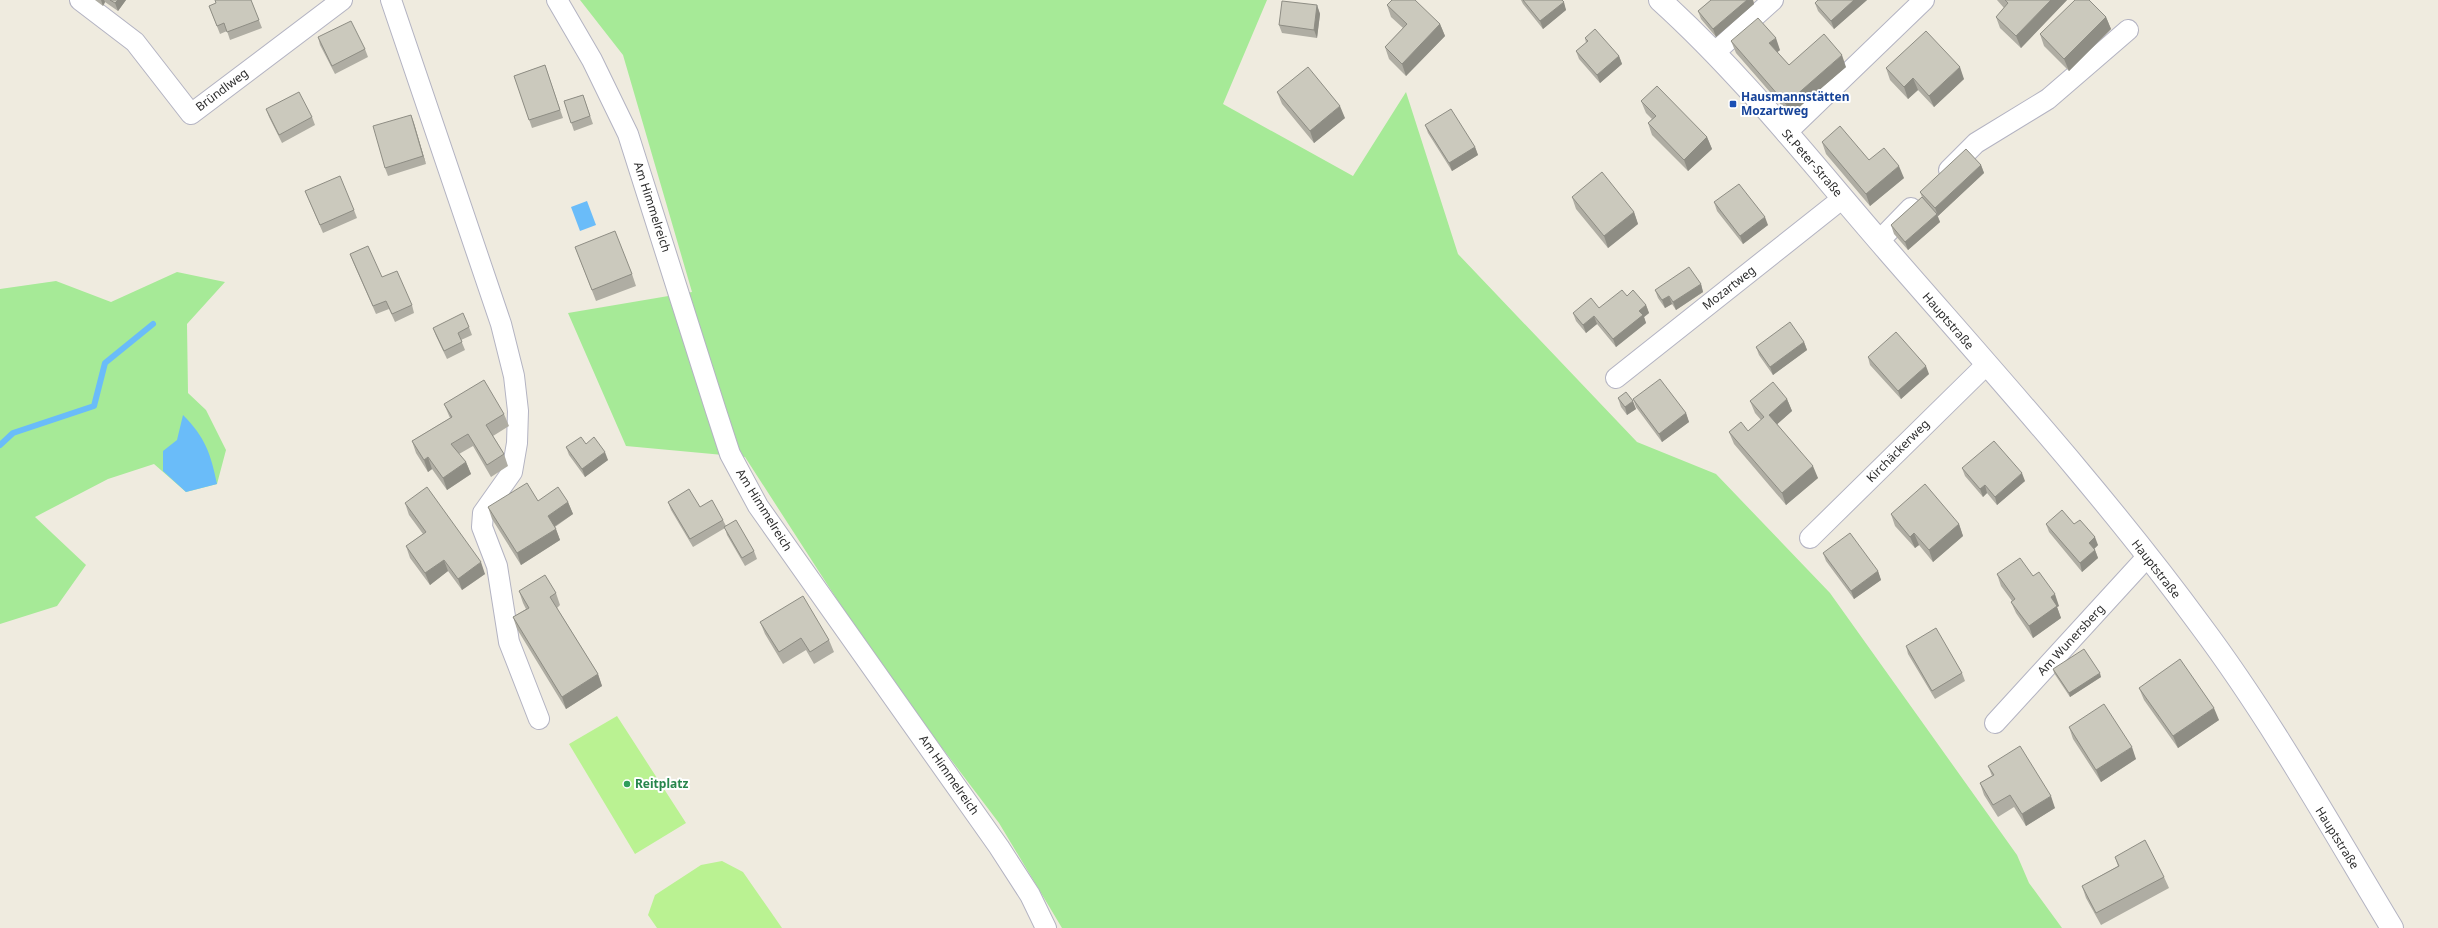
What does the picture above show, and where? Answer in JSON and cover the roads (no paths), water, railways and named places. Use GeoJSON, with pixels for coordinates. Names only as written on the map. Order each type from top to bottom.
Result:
{"type":"FeatureCollection","features":[{"type":"Feature","properties":{"kind":"main road","name":"St.Peter-Straße"},"geometry":{"type":"LineString","coordinates":[[1660,0],[1714,54],[1786,133],[1879,241]]}},
{"type":"Feature","properties":{"kind":"main road","name":"Hauptstraße"},"geometry":{"type":"LineString","coordinates":[[1879,241],[1986,364],[2147,557],[2201,626],[2239,679],[2392,928]]}},
{"type":"Feature","properties":{"kind":"street","name":"Bründlweg"},"geometry":{"type":"LineString","coordinates":[[80,0],[136,42],[191,114],[342,0]]}},
{"type":"Feature","properties":{"kind":"street"},"geometry":{"type":"LineString","coordinates":[[391,0],[501,324],[514,376],[518,411],[517,443],[512,472],[483,513],[482,527],[497,566],[504,598],[508,642],[539,720]]}},
{"type":"Feature","properties":{"kind":"street","name":"Am Himmelreich"},"geometry":{"type":"LineString","coordinates":[[557,0],[592,60],[628,134],[730,454],[744,482],[785,546],[999,847],[1030,895],[1046,928]]}},
{"type":"Feature","properties":{"kind":"street"},"geometry":{"type":"LineString","coordinates":[[1714,54],[1773,0]]}},
{"type":"Feature","properties":{"kind":"street"},"geometry":{"type":"LineString","coordinates":[[1786,133],[1924,0]]}},
{"type":"Feature","properties":{"kind":"street"},"geometry":{"type":"LineString","coordinates":[[1938,181],[1976,143],[2048,99],[2128,30]]}},
{"type":"Feature","properties":{"kind":"street","name":"Mozartweg"},"geometry":{"type":"LineString","coordinates":[[1616,378],[1843,198]]}},
{"type":"Feature","properties":{"kind":"street"},"geometry":{"type":"LineString","coordinates":[[1879,241],[1922,198]]}},
{"type":"Feature","properties":{"kind":"street","name":"Kirchäckerweg"},"geometry":{"type":"LineString","coordinates":[[1810,538],[1986,364]]}},
{"type":"Feature","properties":{"kind":"street","name":"Am Wunersberg"},"geometry":{"type":"LineString","coordinates":[[1995,723],[2147,557]]}},
{"type":"Feature","properties":{"kind":"water"},"geometry":{"type":"Polygon","coordinates":[[[587,201],[596,225],[580,231],[571,207],[587,201]]]}},
{"type":"Feature","properties":{"kind":"water"},"geometry":{"type":"Polygon","coordinates":[[[183,415],[197,431],[206,446],[217,484],[186,492],[163,471],[163,451],[177,440],[183,415]]]}},
{"type":"Feature","properties":{"kind":"waterway"},"geometry":{"type":"LineString","coordinates":[[0,445],[13,433],[94,406],[105,363],[153,324]]}},
{"type":"Feature","properties":{"kind":"place","name":"Hausmannstätten Mozartweg"},"geometry":{"type":"Point","coordinates":[1733,104]}},
{"type":"Feature","properties":{"kind":"place","name":"Reitplatz"},"geometry":{"type":"Point","coordinates":[627,784]}}]}
